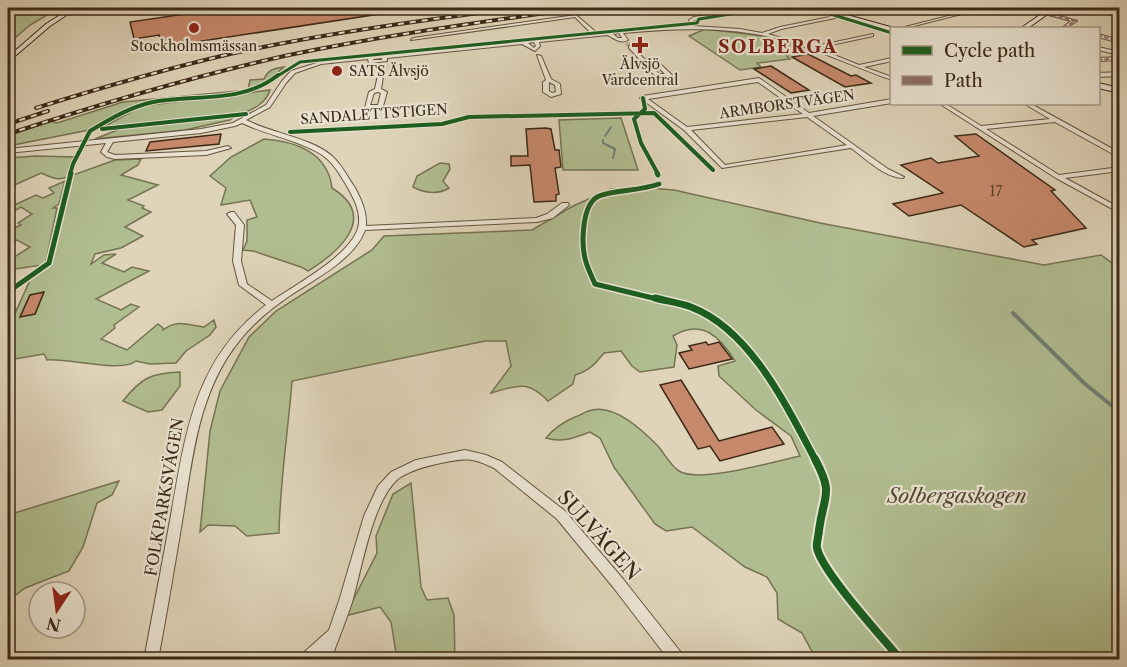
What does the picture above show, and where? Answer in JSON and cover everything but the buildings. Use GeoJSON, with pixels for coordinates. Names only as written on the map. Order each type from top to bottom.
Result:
{"type":"FeatureCollection","features":[{"type":"Feature","properties":{"kind":"street"},"geometry":{"type":"LineString","coordinates":[[8,49],[37,25],[64,8]]}},
{"type":"Feature","properties":{"kind":"street"},"geometry":{"type":"LineString","coordinates":[[8,60],[41,31],[74,8]]}},
{"type":"Feature","properties":{"kind":"street"},"geometry":{"type":"LineString","coordinates":[[691,27],[693,19],[742,8],[758,8]]}},
{"type":"Feature","properties":{"kind":"street"},"geometry":{"type":"LineString","coordinates":[[816,8],[824,8],[890,30]]}},
{"type":"Feature","properties":{"kind":"street"},"geometry":{"type":"LineString","coordinates":[[907,27],[983,8]]}},
{"type":"Feature","properties":{"kind":"street"},"geometry":{"type":"LineString","coordinates":[[1089,8],[1119,15]]}},
{"type":"Feature","properties":{"kind":"street"},"geometry":{"type":"LineString","coordinates":[[1025,27],[1051,9],[1075,21],[1066,27]]}},
{"type":"Feature","properties":{"kind":"street"},"geometry":{"type":"LineString","coordinates":[[764,34],[771,30],[844,15]]}},
{"type":"Feature","properties":{"kind":"street"},"geometry":{"type":"LineString","coordinates":[[413,39],[576,16],[595,34]]}},
{"type":"Feature","properties":{"kind":"street"},"geometry":{"type":"LineString","coordinates":[[516,24],[526,41],[535,50],[538,46],[536,40]]}},
{"type":"Feature","properties":{"kind":"street"},"geometry":{"type":"LineString","coordinates":[[8,152],[213,129],[243,121],[268,106],[289,76],[297,70],[320,63],[595,34],[691,27],[764,34],[812,48],[890,79]]}},
{"type":"Feature","properties":{"kind":"street"},"geometry":{"type":"LineString","coordinates":[[609,33],[625,41],[627,38],[621,32]]}},
{"type":"Feature","properties":{"kind":"street"},"geometry":{"type":"LineString","coordinates":[[812,48],[871,34]]}},
{"type":"Feature","properties":{"kind":"street"},"geometry":{"type":"LineString","coordinates":[[1100,36],[1119,42]]}},
{"type":"Feature","properties":{"kind":"street"},"geometry":{"type":"LineString","coordinates":[[631,48],[658,76],[670,76],[654,62],[644,60]]}},
{"type":"Feature","properties":{"kind":"street"},"geometry":{"type":"LineString","coordinates":[[1100,49],[1119,56]]}},
{"type":"Feature","properties":{"kind":"street"},"geometry":{"type":"LineString","coordinates":[[378,90],[380,67],[384,62],[384,56]]}},
{"type":"Feature","properties":{"kind":"street"},"geometry":{"type":"LineString","coordinates":[[539,56],[549,80]]}},
{"type":"Feature","properties":{"kind":"street"},"geometry":{"type":"LineString","coordinates":[[1100,58],[1109,59],[1119,56]]}},
{"type":"Feature","properties":{"kind":"street"},"geometry":{"type":"LineString","coordinates":[[370,57],[372,62],[380,67]]}},
{"type":"Feature","properties":{"kind":"street"},"geometry":{"type":"LineString","coordinates":[[860,66],[890,59]]}},
{"type":"Feature","properties":{"kind":"street"},"geometry":{"type":"LineString","coordinates":[[1100,75],[1119,74]]}},
{"type":"Feature","properties":{"kind":"street"},"geometry":{"type":"LineString","coordinates":[[851,146],[724,167],[686,129],[643,99],[759,80],[886,170],[901,177]]}},
{"type":"Feature","properties":{"kind":"street"},"geometry":{"type":"LineString","coordinates":[[1100,87],[1119,92]]}},
{"type":"Feature","properties":{"kind":"street","name":"ARMBORSTVÄGEN"},"geometry":{"type":"LineString","coordinates":[[686,129],[807,115],[890,101]]}},
{"type":"Feature","properties":{"kind":"street"},"geometry":{"type":"LineString","coordinates":[[945,105],[983,127],[1058,177],[1119,211]]}},
{"type":"Feature","properties":{"kind":"street"},"geometry":{"type":"LineString","coordinates":[[1030,105],[1119,156]]}},
{"type":"Feature","properties":{"kind":"street"},"geometry":{"type":"LineString","coordinates":[[983,127],[1057,120]]}},
{"type":"Feature","properties":{"kind":"street"},"geometry":{"type":"LineString","coordinates":[[243,121],[266,133],[308,145],[328,155],[361,206],[364,215],[362,228],[537,220],[550,216],[565,205]]}},
{"type":"Feature","properties":{"kind":"street"},"geometry":{"type":"LineString","coordinates":[[110,141],[104,152],[116,157],[206,153],[228,148]]}},
{"type":"Feature","properties":{"kind":"street"},"geometry":{"type":"LineString","coordinates":[[1058,177],[1119,169]]}},
{"type":"Feature","properties":{"kind":"street"},"geometry":{"type":"LineString","coordinates":[[231,214],[240,225],[237,261],[243,285],[271,304]]}},
{"type":"Feature","properties":{"kind":"street","name":"FOLKPARKSVÄGEN"},"geometry":{"type":"LineString","coordinates":[[151,660],[195,416],[205,391],[230,347],[250,323],[271,304],[345,254],[353,246],[362,228]]}},
{"type":"Feature","properties":{"kind":"street","name":"SULVÄGEN"},"geometry":{"type":"LineString","coordinates":[[324,660],[336,631],[370,516],[382,489],[395,475],[420,463],[465,454],[486,459],[498,465],[561,515],[678,660]]}},
{"type":"Feature","properties":{"kind":"street","name":"SULVÄGEN"},"geometry":{"type":"LineString","coordinates":[[306,660],[336,631]]}},
{"type":"Feature","properties":{"kind":"green space"},"geometry":{"type":"Polygon","coordinates":[[[8,8],[59,8],[30,25],[8,44],[8,8]]]}},
{"type":"Feature","properties":{"kind":"green space"},"geometry":{"type":"Polygon","coordinates":[[[705,29],[764,36],[819,52],[786,55],[790,59],[757,63],[761,67],[740,70],[689,36],[705,29]]]}},
{"type":"Feature","properties":{"kind":"green space"},"geometry":{"type":"Polygon","coordinates":[[[284,67],[267,82],[246,91],[148,103],[126,110],[89,130],[8,146],[8,136],[51,121],[57,123],[123,102],[248,90],[250,80],[264,79],[272,70],[284,67]]]}},
{"type":"Feature","properties":{"kind":"green space"},"geometry":{"type":"Polygon","coordinates":[[[270,90],[266,99],[259,105],[241,114],[103,127],[142,106],[270,90]]]}},
{"type":"Feature","properties":{"kind":"green space"},"geometry":{"type":"Polygon","coordinates":[[[234,117],[230,120],[185,130],[95,139],[122,128],[234,117]]]}},
{"type":"Feature","properties":{"kind":"green space"},"geometry":{"type":"Polygon","coordinates":[[[621,118],[638,170],[563,170],[559,120],[621,118]]]}},
{"type":"Feature","properties":{"kind":"green space"},"geometry":{"type":"Polygon","coordinates":[[[264,139],[299,146],[317,158],[329,176],[332,188],[346,199],[352,211],[353,222],[342,244],[308,271],[253,251],[243,250],[247,241],[247,220],[257,217],[250,200],[221,205],[226,188],[210,176],[231,157],[264,139]]]}},
{"type":"Feature","properties":{"kind":"green space"},"geometry":{"type":"Polygon","coordinates":[[[74,157],[67,177],[57,179],[41,173],[8,188],[8,158],[74,157]]]}},
{"type":"Feature","properties":{"kind":"green space"},"geometry":{"type":"Polygon","coordinates":[[[141,159],[138,165],[121,175],[158,185],[128,200],[144,206],[142,208],[151,212],[125,227],[143,236],[121,248],[95,254],[91,264],[104,255],[116,254],[102,263],[124,272],[132,267],[149,271],[96,299],[121,310],[131,304],[139,307],[114,325],[115,328],[101,339],[127,350],[158,324],[163,330],[178,324],[204,327],[214,320],[216,327],[210,335],[186,351],[176,363],[150,364],[136,361],[119,366],[47,360],[44,354],[8,360],[8,329],[31,278],[51,261],[73,175],[115,160],[141,159]]]}},
{"type":"Feature","properties":{"kind":"green space"},"geometry":{"type":"Polygon","coordinates":[[[440,163],[449,164],[450,169],[443,181],[449,188],[440,192],[431,192],[413,187],[417,176],[440,163]]]}},
{"type":"Feature","properties":{"kind":"green space"},"geometry":{"type":"Polygon","coordinates":[[[65,181],[59,204],[53,208],[57,208],[46,261],[42,265],[8,270],[8,261],[30,247],[17,240],[8,244],[8,231],[21,225],[18,223],[32,214],[21,207],[8,214],[8,208],[36,195],[43,198],[54,193],[49,188],[65,181]]]}},
{"type":"Feature","properties":{"kind":"green space","name":"Solbergaskogen"},"geometry":{"type":"Polygon","coordinates":[[[611,189],[674,190],[820,223],[1044,265],[1101,255],[1119,268],[1119,659],[816,659],[802,633],[778,619],[777,593],[767,577],[745,567],[692,527],[666,531],[655,524],[614,467],[600,438],[590,432],[563,440],[546,438],[567,421],[588,411],[601,409],[619,415],[637,426],[658,446],[676,469],[689,474],[720,473],[800,456],[791,436],[756,410],[719,376],[718,366],[735,361],[723,344],[701,330],[683,331],[673,336],[677,345],[674,367],[640,372],[632,366],[621,351],[604,353],[591,367],[575,375],[573,384],[548,401],[534,389],[521,386],[491,393],[511,366],[506,341],[485,341],[292,381],[282,476],[279,533],[247,536],[235,526],[208,525],[200,532],[210,431],[220,391],[249,337],[276,311],[372,250],[384,236],[532,230],[573,206],[611,189]]]}},
{"type":"Feature","properties":{"kind":"green space"},"geometry":{"type":"Polygon","coordinates":[[[180,372],[180,386],[162,410],[148,412],[123,401],[135,387],[147,378],[180,372]]]}},
{"type":"Feature","properties":{"kind":"green space"},"geometry":{"type":"Polygon","coordinates":[[[119,481],[112,495],[97,503],[83,547],[69,571],[46,580],[27,580],[27,587],[8,601],[8,515],[119,481]]]}},
{"type":"Feature","properties":{"kind":"green space"},"geometry":{"type":"Polygon","coordinates":[[[411,483],[421,587],[427,600],[448,598],[454,615],[455,659],[397,659],[391,622],[380,607],[345,616],[377,553],[376,536],[393,494],[411,483]]]}},
{"type":"Feature","properties":{"kind":"waterway"},"geometry":{"type":"LineString","coordinates":[[605,136],[611,127]]}},
{"type":"Feature","properties":{"kind":"waterway"},"geometry":{"type":"LineString","coordinates":[[603,140],[603,143],[615,149],[613,158]]}},
{"type":"Feature","properties":{"kind":"waterway"},"geometry":{"type":"LineString","coordinates":[[1013,313],[1084,383],[1111,405]]}},
{"type":"Feature","properties":{"kind":"tunnel"},"geometry":{"type":"LineString","coordinates":[[626,43],[631,47]]}},
{"type":"Feature","properties":{"kind":"railway"},"geometry":{"type":"LineString","coordinates":[[36,108],[157,72],[265,47],[372,28],[515,8]]}},
{"type":"Feature","properties":{"kind":"railway"},"geometry":{"type":"LineString","coordinates":[[8,134],[147,91],[289,55],[398,35],[581,8]]}},
{"type":"Feature","properties":{"kind":"railway"},"geometry":{"type":"LineString","coordinates":[[8,124],[48,111]]}},
{"type":"Feature","properties":{"kind":"marked path"},"geometry":{"type":"LineString","coordinates":[[1046,13],[1075,21],[1066,27]]}},
{"type":"Feature","properties":{"kind":"marked path"},"geometry":{"type":"LineString","coordinates":[[1100,36],[1120,42]]}},
{"type":"Feature","properties":{"kind":"marked path"},"geometry":{"type":"LineString","coordinates":[[1100,60],[1120,58]]}},
{"type":"Feature","properties":{"kind":"cycle path"},"geometry":{"type":"LineString","coordinates":[[90,131],[139,106],[256,90],[300,62],[697,23],[699,19],[769,8]]}},
{"type":"Feature","properties":{"kind":"cycle path"},"geometry":{"type":"LineString","coordinates":[[811,8],[890,32]]}},
{"type":"Feature","properties":{"kind":"cycle path"},"geometry":{"type":"LineString","coordinates":[[643,98],[645,109],[634,119],[641,143],[658,175]]}},
{"type":"Feature","properties":{"kind":"cycle path","name":"SANDALETTSTIGEN"},"geometry":{"type":"LineString","coordinates":[[290,132],[442,124],[469,117],[654,113],[713,170]]}},
{"type":"Feature","properties":{"kind":"cycle path"},"geometry":{"type":"LineString","coordinates":[[102,129],[246,114]]}},
{"type":"Feature","properties":{"kind":"cycle path"},"geometry":{"type":"LineString","coordinates":[[8,292],[49,263],[73,164],[90,131]]}},
{"type":"Feature","properties":{"kind":"cycle path"},"geometry":{"type":"LineString","coordinates":[[659,184],[642,190],[599,196],[590,202],[586,212],[583,235],[585,260],[595,284],[691,307],[715,321],[755,359],[786,406],[826,480],[828,493],[822,508],[817,548],[826,567],[901,660]]}},
{"type":"Feature","properties":{"kind":"place","name":"Stockholmsmässan"},"geometry":{"type":"Point","coordinates":[194,28]}},
{"type":"Feature","properties":{"kind":"place","name":"Älvsjö Vårdcentral"},"geometry":{"type":"Point","coordinates":[640,45]}},
{"type":"Feature","properties":{"kind":"place","name":"SATS Älvsjö"},"geometry":{"type":"Point","coordinates":[337,71]}},
{"type":"Feature","properties":{"kind":"district","name":"SOLBERGA"},"geometry":{"type":"Point","coordinates":[778,47]}}]}
